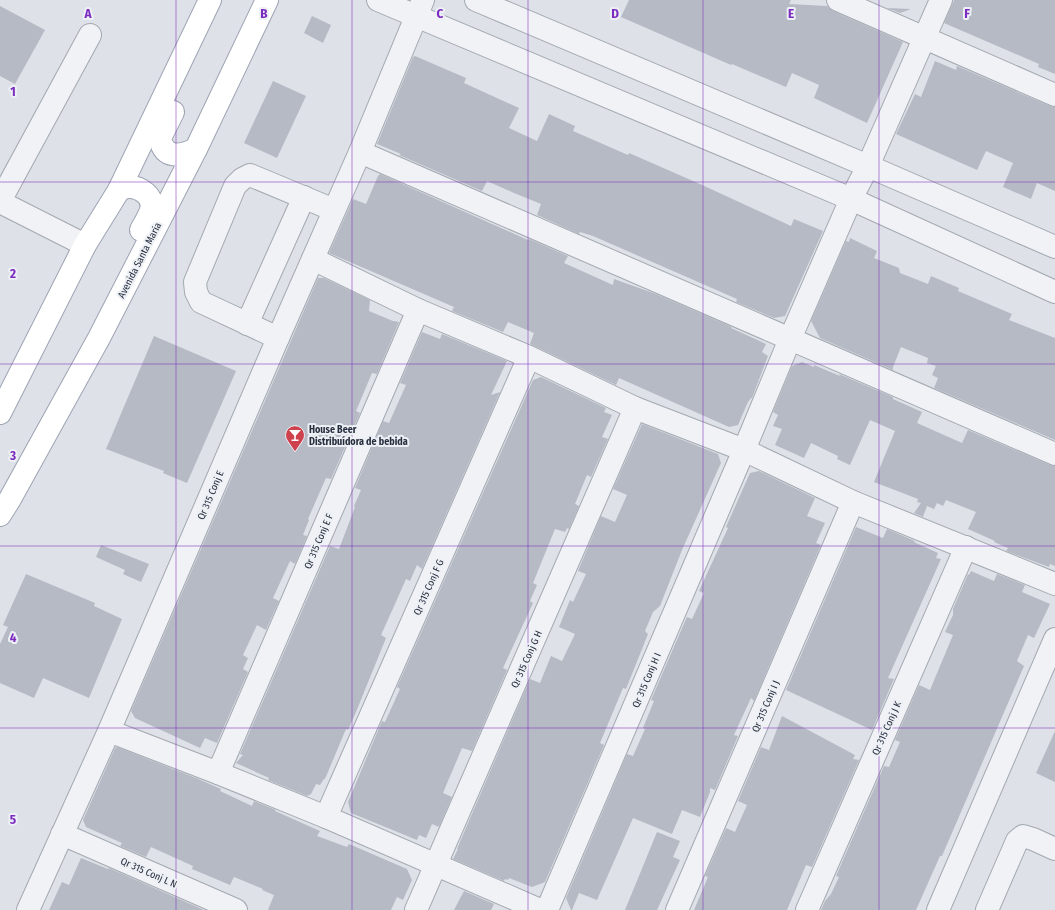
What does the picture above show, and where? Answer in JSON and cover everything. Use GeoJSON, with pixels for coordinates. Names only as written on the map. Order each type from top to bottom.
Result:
{"type":"FeatureCollection","features":[{"type":"Feature","properties":{"kind":"main road"},"geometry":{"type":"LineString","coordinates":[[0,413],[85,245],[119,190],[200,25],[210,0]]}},
{"type":"Feature","properties":{"kind":"main road","name":"Avenida Santa Maria"},"geometry":{"type":"LineString","coordinates":[[0,515],[99,338],[196,149],[268,0]]}},
{"type":"Feature","properties":{"kind":"main road"},"geometry":{"type":"LineString","coordinates":[[196,149],[188,153],[175,155],[171,154],[164,147],[160,138],[197,61],[200,25]]}},
{"type":"Feature","properties":{"kind":"main road"},"geometry":{"type":"LineString","coordinates":[[99,338],[105,303],[112,282],[151,210],[152,204],[145,192],[137,188],[128,187],[119,190]]}},
{"type":"Feature","properties":{"kind":"street"},"geometry":{"type":"LineString","coordinates":[[378,0],[420,8],[851,199],[1055,292]]}},
{"type":"Feature","properties":{"kind":"street"},"geometry":{"type":"LineString","coordinates":[[476,0],[1055,247]]}},
{"type":"Feature","properties":{"kind":"street"},"geometry":{"type":"LineString","coordinates":[[838,0],[1055,95]]}},
{"type":"Feature","properties":{"kind":"street","name":"Qr 315 Conj H I"},"geometry":{"type":"LineString","coordinates":[[547,910],[790,339],[851,199],[868,166],[940,0]]}},
{"type":"Feature","properties":{"kind":"street","name":"Qr 315 Conj E"},"geometry":{"type":"LineString","coordinates":[[28,910],[109,731],[278,338],[360,152],[420,8]]}},
{"type":"Feature","properties":{"kind":"street"},"geometry":{"type":"LineString","coordinates":[[85,245],[0,202],[90,35]]}},
{"type":"Feature","properties":{"kind":"street"},"geometry":{"type":"LineString","coordinates":[[360,152],[1055,454]]}},
{"type":"Feature","properties":{"kind":"street"},"geometry":{"type":"LineString","coordinates":[[278,338],[201,302],[196,292],[195,282],[235,186],[242,179],[250,175],[334,210]]}},
{"type":"Feature","properties":{"kind":"street"},"geometry":{"type":"LineString","coordinates":[[247,324],[304,197]]}},
{"type":"Feature","properties":{"kind":"street"},"geometry":{"type":"LineString","coordinates":[[313,259],[418,310],[529,357],[635,408],[744,450],[853,502],[1055,584]]}},
{"type":"Feature","properties":{"kind":"street","name":"Qr 315 Conj E F"},"geometry":{"type":"LineString","coordinates":[[218,773],[418,310]]}},
{"type":"Feature","properties":{"kind":"street","name":"Qr 315 Conj F G"},"geometry":{"type":"LineString","coordinates":[[326,817],[529,357]]}},
{"type":"Feature","properties":{"kind":"street","name":"Qr 315 Conj G H"},"geometry":{"type":"LineString","coordinates":[[416,910],[635,408]]}},
{"type":"Feature","properties":{"kind":"street","name":"Qr 315 Conj I J"},"geometry":{"type":"LineString","coordinates":[[677,910],[853,502]]}},
{"type":"Feature","properties":{"kind":"street","name":"Qr 315 Conj J K"},"geometry":{"type":"LineString","coordinates":[[807,910],[966,547]]}},
{"type":"Feature","properties":{"kind":"street"},"geometry":{"type":"LineString","coordinates":[[938,910],[1055,639]]}},
{"type":"Feature","properties":{"kind":"street"},"geometry":{"type":"LineString","coordinates":[[109,731],[326,817],[540,910]]}},
{"type":"Feature","properties":{"kind":"street","name":"Qr 315 Conj L N"},"geometry":{"type":"LineString","coordinates":[[62,834],[236,910]]}},
{"type":"Feature","properties":{"kind":"street"},"geometry":{"type":"LineString","coordinates":[[987,910],[1016,841],[1023,836],[1055,849]]}},
{"type":"Feature","properties":{"kind":"building"},"geometry":{"type":"Polygon","coordinates":[[[629,0],[791,0],[789,4],[827,6],[833,11],[903,42],[867,123],[814,98],[819,85],[792,73],[786,87],[732,64],[731,65],[621,17],[629,0]]]}},
{"type":"Feature","properties":{"kind":"building"},"geometry":{"type":"Polygon","coordinates":[[[954,0],[1055,0],[1055,74],[1038,67],[1039,64],[944,23],[954,0]]]}},
{"type":"Feature","properties":{"kind":"building"},"geometry":{"type":"Polygon","coordinates":[[[0,6],[45,30],[15,84],[0,76],[0,6]]]}},
{"type":"Feature","properties":{"kind":"building"},"geometry":{"type":"Polygon","coordinates":[[[887,8],[911,9],[900,13],[887,8]]]}},
{"type":"Feature","properties":{"kind":"building"},"geometry":{"type":"Polygon","coordinates":[[[312,16],[331,25],[323,43],[304,33],[312,16]]]}},
{"type":"Feature","properties":{"kind":"building"},"geometry":{"type":"Polygon","coordinates":[[[415,56],[466,78],[464,83],[519,108],[509,128],[537,141],[549,114],[575,126],[573,131],[628,155],[629,153],[791,226],[794,219],[823,231],[785,316],[774,318],[736,302],[737,299],[593,236],[580,232],[579,234],[537,215],[541,204],[487,181],[482,191],[377,144],[413,57],[415,56]]]}},
{"type":"Feature","properties":{"kind":"building"},"geometry":{"type":"Polygon","coordinates":[[[935,61],[956,70],[957,66],[1055,107],[1055,191],[1037,183],[1031,199],[1003,187],[1013,163],[986,151],[977,170],[896,134],[915,94],[921,97],[935,61]]]}},
{"type":"Feature","properties":{"kind":"building"},"geometry":{"type":"Polygon","coordinates":[[[273,81],[306,96],[277,158],[244,143],[273,81]]]}},
{"type":"Feature","properties":{"kind":"building"},"geometry":{"type":"Polygon","coordinates":[[[380,174],[528,240],[529,239],[568,256],[564,263],[613,285],[614,279],[656,294],[732,327],[731,328],[766,344],[762,352],[768,356],[752,398],[748,402],[738,425],[729,427],[619,378],[616,385],[530,344],[534,333],[508,322],[503,332],[452,311],[454,307],[329,253],[353,199],[366,204],[380,174]]]}},
{"type":"Feature","properties":{"kind":"building"},"geometry":{"type":"Polygon","coordinates":[[[850,238],[877,251],[874,258],[899,268],[900,273],[928,284],[931,276],[959,288],[958,291],[1012,314],[1009,320],[1055,338],[1055,440],[934,388],[938,378],[932,375],[936,366],[927,363],[928,358],[901,347],[893,370],[820,338],[811,321],[846,241],[849,242],[850,238]]]}},
{"type":"Feature","properties":{"kind":"building"},"geometry":{"type":"Polygon","coordinates":[[[318,278],[324,278],[370,300],[369,311],[399,322],[377,374],[372,373],[356,411],[360,413],[331,479],[326,478],[308,519],[309,520],[303,535],[307,536],[295,564],[290,561],[273,598],[279,601],[266,630],[257,625],[243,655],[248,658],[243,669],[248,672],[217,743],[205,738],[200,748],[135,718],[131,711],[318,278]]]}},
{"type":"Feature","properties":{"kind":"building"},"geometry":{"type":"Polygon","coordinates":[[[422,332],[440,339],[442,334],[507,361],[491,395],[500,392],[422,569],[417,565],[410,581],[406,579],[381,635],[386,638],[356,712],[348,730],[346,729],[325,779],[320,785],[316,784],[311,794],[307,796],[268,780],[269,778],[236,763],[243,755],[240,754],[330,546],[339,549],[361,490],[355,488],[383,421],[389,423],[406,385],[400,383],[422,332]]]}},
{"type":"Feature","properties":{"kind":"building"},"geometry":{"type":"Polygon","coordinates":[[[154,336],[236,371],[187,483],[163,473],[164,471],[106,449],[154,336]]]}},
{"type":"Feature","properties":{"kind":"building"},"geometry":{"type":"Polygon","coordinates":[[[802,362],[814,367],[814,365],[840,376],[839,374],[893,397],[893,399],[922,412],[917,423],[962,443],[968,430],[1055,466],[1055,566],[1050,564],[1049,567],[1006,551],[1008,548],[968,529],[976,512],[946,500],[943,506],[937,503],[934,509],[927,506],[923,517],[914,513],[921,503],[917,502],[918,499],[874,482],[895,431],[870,420],[850,465],[837,459],[838,456],[811,443],[804,458],[775,445],[782,429],[773,426],[778,415],[773,412],[792,366],[802,362]]]}},
{"type":"Feature","properties":{"kind":"building"},"geometry":{"type":"Polygon","coordinates":[[[541,377],[606,408],[604,412],[612,415],[602,437],[608,439],[591,477],[587,475],[575,504],[579,506],[569,529],[567,528],[565,532],[555,529],[533,583],[537,585],[530,601],[533,603],[503,668],[507,670],[472,751],[462,748],[443,793],[452,797],[439,827],[432,824],[426,838],[419,835],[417,840],[351,813],[348,802],[382,721],[385,722],[400,689],[397,687],[533,380],[541,377]]]}},
{"type":"Feature","properties":{"kind":"building"},"geometry":{"type":"Polygon","coordinates":[[[642,424],[718,454],[721,463],[682,550],[660,606],[653,612],[645,631],[648,634],[626,689],[623,688],[600,743],[604,745],[545,882],[532,887],[509,878],[508,880],[505,879],[504,881],[453,859],[530,679],[540,683],[551,656],[562,661],[575,634],[559,627],[570,600],[573,602],[586,574],[578,571],[601,516],[615,522],[627,495],[613,489],[642,424]]]}},
{"type":"Feature","properties":{"kind":"building"},"geometry":{"type":"Polygon","coordinates":[[[759,471],[815,498],[807,516],[825,523],[816,543],[821,545],[754,701],[751,698],[734,735],[738,736],[715,790],[710,788],[710,792],[700,817],[682,810],[672,834],[633,818],[597,900],[579,893],[571,910],[566,898],[627,754],[633,756],[645,729],[643,728],[654,701],[651,700],[687,617],[692,619],[704,593],[699,591],[728,528],[726,527],[750,473],[759,471]]]}},
{"type":"Feature","properties":{"kind":"building"},"geometry":{"type":"Polygon","coordinates":[[[856,527],[883,538],[887,529],[938,553],[936,558],[941,559],[888,678],[894,679],[872,730],[786,690],[856,527]]]}},
{"type":"Feature","properties":{"kind":"building"},"geometry":{"type":"Polygon","coordinates":[[[101,545],[149,564],[141,582],[123,574],[125,570],[96,557],[101,545]]]}},
{"type":"Feature","properties":{"kind":"building"},"geometry":{"type":"Polygon","coordinates":[[[971,571],[994,581],[997,574],[1025,585],[1022,592],[1050,604],[1034,638],[1028,635],[1017,661],[1024,666],[942,856],[940,856],[916,910],[821,910],[839,877],[836,876],[884,766],[889,767],[900,742],[895,740],[919,685],[930,690],[953,635],[945,632],[953,615],[953,609],[968,574],[969,575],[971,571]]]}},
{"type":"Feature","properties":{"kind":"building"},"geometry":{"type":"Polygon","coordinates":[[[26,574],[95,603],[94,606],[122,619],[89,698],[43,678],[34,698],[0,683],[0,644],[8,627],[3,625],[26,574]]]}},
{"type":"Feature","properties":{"kind":"building"},"geometry":{"type":"Polygon","coordinates":[[[782,716],[855,755],[853,759],[859,760],[812,867],[806,865],[787,910],[694,910],[708,877],[705,876],[726,828],[735,832],[747,805],[738,801],[761,747],[769,750],[782,716]]]}},
{"type":"Feature","properties":{"kind":"building"},"geometry":{"type":"Polygon","coordinates":[[[1055,731],[1055,782],[1036,773],[1055,731]]]}},
{"type":"Feature","properties":{"kind":"building"},"geometry":{"type":"Polygon","coordinates":[[[117,747],[196,778],[221,789],[220,791],[252,806],[254,801],[276,810],[275,811],[320,831],[317,836],[347,847],[349,844],[407,869],[412,880],[403,900],[397,897],[391,910],[268,910],[274,895],[262,890],[263,889],[234,877],[230,885],[192,869],[193,866],[151,847],[146,857],[120,846],[122,843],[86,827],[83,820],[115,748],[117,747]]]}},
{"type":"Feature","properties":{"kind":"building"},"geometry":{"type":"Polygon","coordinates":[[[657,832],[680,841],[673,857],[680,860],[657,910],[625,910],[657,832]]]}},
{"type":"Feature","properties":{"kind":"building"},"geometry":{"type":"Polygon","coordinates":[[[81,858],[108,869],[109,868],[204,910],[49,910],[62,882],[69,885],[81,858]]]}},
{"type":"Feature","properties":{"kind":"building"},"geometry":{"type":"Polygon","coordinates":[[[464,891],[494,904],[491,910],[454,910],[464,891]]]}},
{"type":"Feature","properties":{"kind":"place","name":"House Beer Distribuídora de bebida"},"geometry":{"type":"Point","coordinates":[295,452]}}]}
